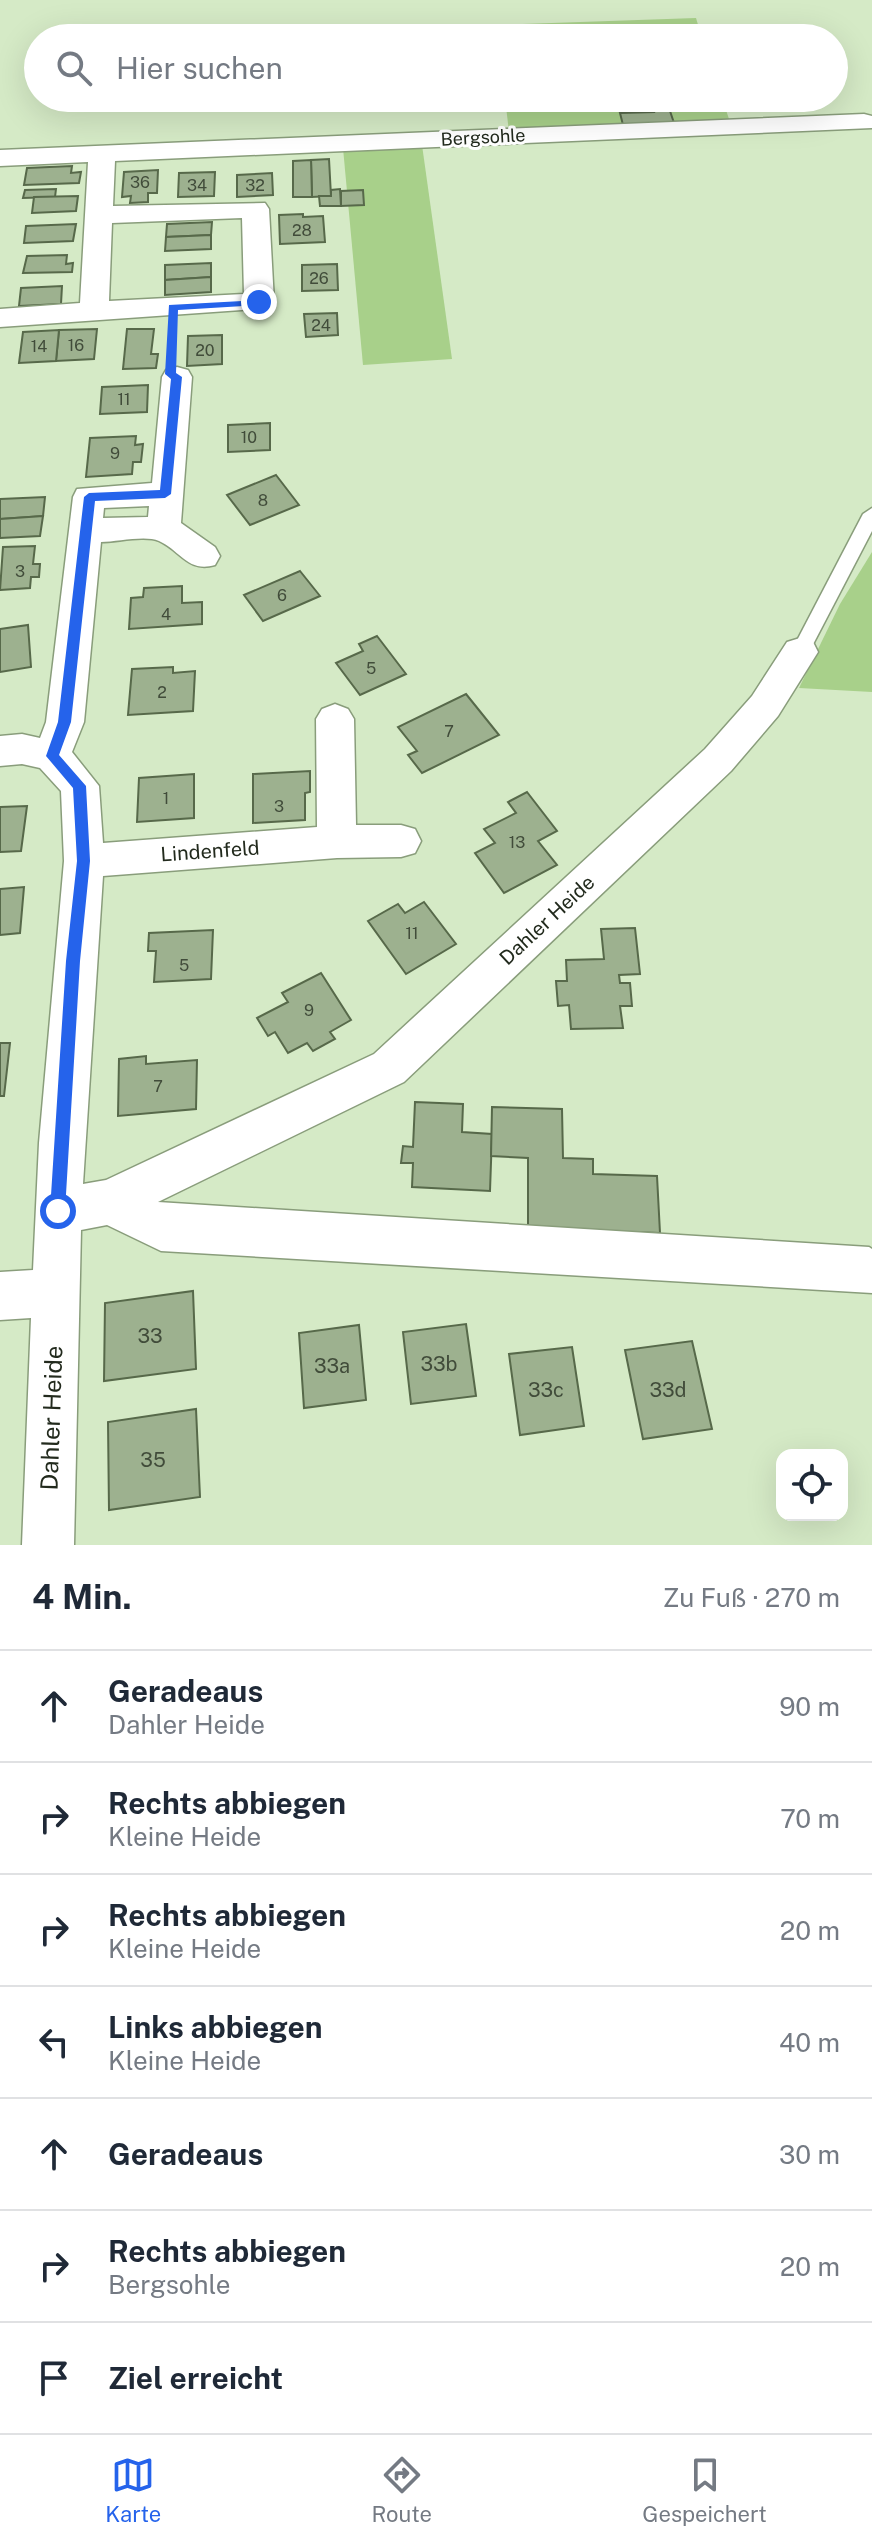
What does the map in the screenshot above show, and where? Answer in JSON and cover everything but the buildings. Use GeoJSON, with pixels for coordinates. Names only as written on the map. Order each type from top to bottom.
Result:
{"type":"FeatureCollection","features":[{"type":"Feature","properties":{"kind":"street","name":"Bergsohle"},"geometry":{"type":"LineString","coordinates":[[0,158],[864,122]]}},
{"type":"Feature","properties":{"kind":"street"},"geometry":{"type":"LineString","coordinates":[[94,311],[102,155]]}},
{"type":"Feature","properties":{"kind":"street"},"geometry":{"type":"LineString","coordinates":[[0,318],[259,302],[255,209],[101,215]]}},
{"type":"Feature","properties":{"kind":"street"},"geometry":{"type":"LineString","coordinates":[[164,528],[177,377]]}},
{"type":"Feature","properties":{"kind":"street"},"geometry":{"type":"LineString","coordinates":[[0,751],[22,749],[52,756],[65,722],[89,497],[165,494]]}},
{"type":"Feature","properties":{"kind":"street"},"geometry":{"type":"LineString","coordinates":[[85,531],[164,528],[203,556]]}},
{"type":"Feature","properties":{"kind":"street","name":"Dahler Heide"},"geometry":{"type":"LineString","coordinates":[[58,1211],[110,1202],[389,1068],[718,760],[765,706],[800,652]]}},
{"type":"Feature","properties":{"kind":"street"},"geometry":{"type":"LineString","coordinates":[[335,719],[337,842]]}},
{"type":"Feature","properties":{"kind":"street","name":"Dahler Heide"},"geometry":{"type":"LineString","coordinates":[[48,1545],[58,1211],[73,961],[84,861],[80,786],[52,756]]}},
{"type":"Feature","properties":{"kind":"street","name":"Lindenfeld"},"geometry":{"type":"LineString","coordinates":[[84,861],[337,842],[401,841]]}},
{"type":"Feature","properties":{"kind":"street"},"geometry":{"type":"LineString","coordinates":[[110,1202],[161,1228],[871,1271]]}},
{"type":"Feature","properties":{"kind":"street"},"geometry":{"type":"LineString","coordinates":[[0,1296],[55,1292]]}},
{"type":"Feature","properties":{"kind":"lane","name":"Dahler Heide"},"geometry":{"type":"LineString","coordinates":[[800,652],[872,514]]}},
{"type":"Feature","properties":{"kind":"path"},"geometry":{"type":"LineString","coordinates":[[173,307],[171,374],[177,377]]}},
{"type":"Feature","properties":{"kind":"green space"},"geometry":{"type":"Polygon","coordinates":[[[696,18],[698,24],[524,24],[696,18]]]}},
{"type":"Feature","properties":{"kind":"green space"},"geometry":{"type":"Polygon","coordinates":[[[507,112],[727,112],[731,125],[509,132],[507,112]]]}},
{"type":"Feature","properties":{"kind":"green space"},"geometry":{"type":"Polygon","coordinates":[[[422,145],[452,359],[363,365],[343,148],[422,145]]]}},
{"type":"Feature","properties":{"kind":"green space"},"geometry":{"type":"Polygon","coordinates":[[[872,552],[872,692],[799,688],[840,604],[872,552]]]}},
{"type":"Feature","properties":{"kind":"route"},"geometry":{"type":"LineString","coordinates":[[58,1211],[73,961],[84,861],[80,786],[52,756],[65,722],[89,497],[165,494],[177,377],[171,374],[173,307],[259,302]]}}]}
